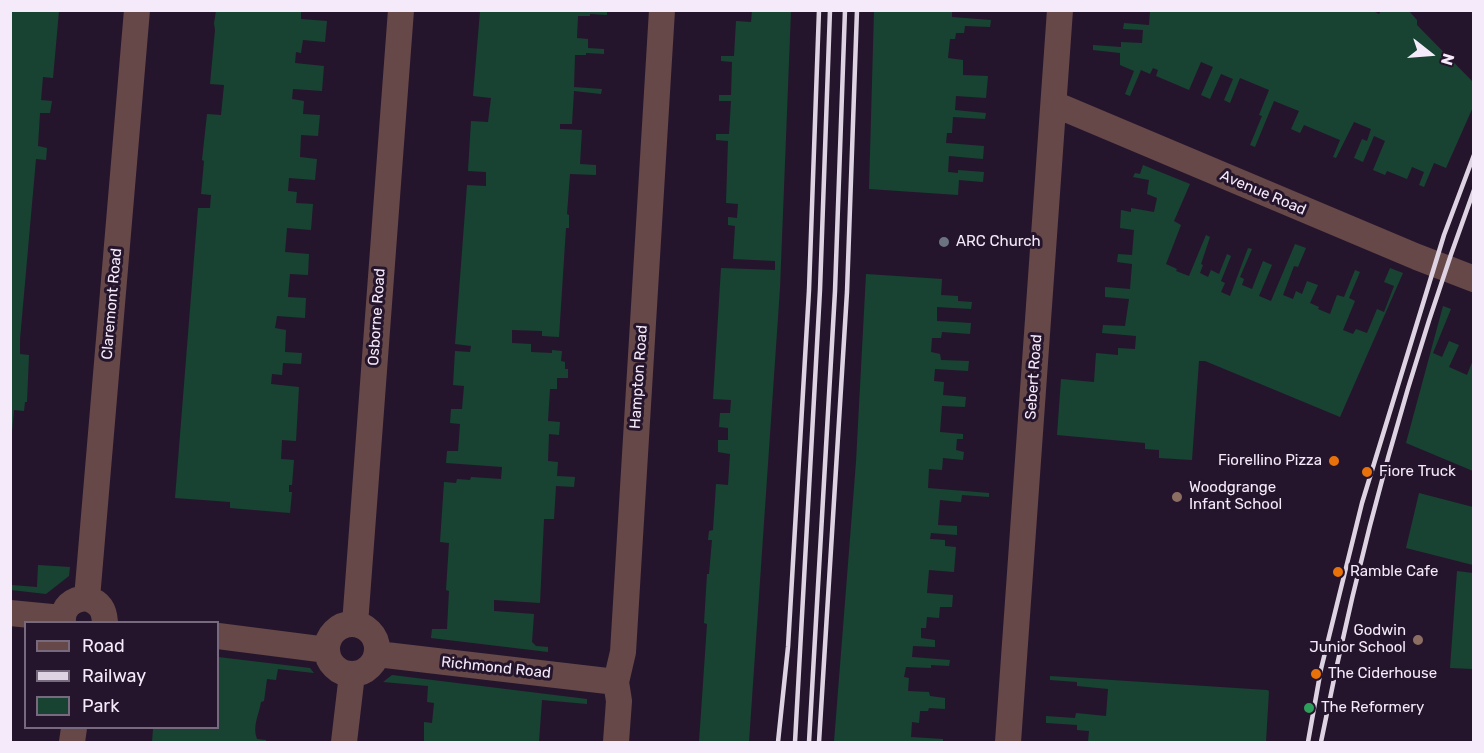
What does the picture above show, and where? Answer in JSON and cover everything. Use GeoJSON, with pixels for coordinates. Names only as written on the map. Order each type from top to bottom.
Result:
{"type":"FeatureCollection","features":[{"type":"Feature","properties":{"kind":"street","name":"Claremont Road"},"geometry":{"type":"LineString","coordinates":[[87,598],[137,10]]}},
{"type":"Feature","properties":{"kind":"street","name":"Osborne Road"},"geometry":{"type":"LineString","coordinates":[[356,624],[400,10]]}},
{"type":"Feature","properties":{"kind":"street","name":"Hampton Road"},"geometry":{"type":"LineString","coordinates":[[616,742],[619,701],[616,682],[622,652],[662,10]]}},
{"type":"Feature","properties":{"kind":"street","name":"Sebert Road"},"geometry":{"type":"LineString","coordinates":[[1008,742],[1060,10]]}},
{"type":"Feature","properties":{"kind":"street","name":"Avenue Road"},"geometry":{"type":"LineString","coordinates":[[1054,104],[1473,279]]}},
{"type":"Feature","properties":{"kind":"street"},"geometry":{"type":"LineString","coordinates":[[10,613],[62,620],[66,607],[72,602],[87,598],[100,605],[105,621]]}},
{"type":"Feature","properties":{"kind":"street"},"geometry":{"type":"LineString","coordinates":[[356,624],[364,626],[375,637],[378,645],[377,654],[369,669],[352,674],[338,670],[328,658],[327,650],[332,634],[339,628],[356,624]]}},
{"type":"Feature","properties":{"kind":"street"},"geometry":{"type":"LineString","coordinates":[[219,636],[327,650]]}},
{"type":"Feature","properties":{"kind":"street","name":"Richmond Road"},"geometry":{"type":"LineString","coordinates":[[377,654],[616,682]]}},
{"type":"Feature","properties":{"kind":"street"},"geometry":{"type":"LineString","coordinates":[[344,742],[352,674]]}},
{"type":"Feature","properties":{"kind":"green space"},"geometry":{"type":"Polygon","coordinates":[[[1371,10],[1379,14],[1381,11],[1409,11],[1417,20],[1417,25],[1473,82],[1473,107],[1446,168],[1434,163],[1424,187],[1419,185],[1424,172],[1412,167],[1407,179],[1387,171],[1385,175],[1373,170],[1385,141],[1374,136],[1363,162],[1354,158],[1362,139],[1367,141],[1371,129],[1354,122],[1336,158],[1333,157],[1340,140],[1304,125],[1300,133],[1291,129],[1299,111],[1274,101],[1255,147],[1250,145],[1262,116],[1259,115],[1269,90],[1240,78],[1230,103],[1224,100],[1233,79],[1221,74],[1210,99],[1201,95],[1213,67],[1201,62],[1189,90],[1156,76],[1158,70],[1153,68],[1150,74],[1141,70],[1130,96],[1125,94],[1134,71],[1120,65],[1120,53],[1093,50],[1093,45],[1121,47],[1121,42],[1142,43],[1143,30],[1123,29],[1124,23],[1149,25],[1150,11],[1371,10]]]}},
{"type":"Feature","properties":{"kind":"green space"},"geometry":{"type":"Polygon","coordinates":[[[10,11],[59,11],[53,78],[43,77],[41,100],[52,101],[50,113],[40,113],[38,146],[47,148],[46,160],[36,159],[20,339],[20,354],[29,355],[27,402],[25,402],[24,411],[14,410],[11,443],[10,11]]]}},
{"type":"Feature","properties":{"kind":"green space"},"geometry":{"type":"Polygon","coordinates":[[[216,11],[301,11],[301,19],[327,21],[325,42],[303,40],[301,53],[296,52],[295,63],[324,66],[322,91],[293,89],[292,99],[304,101],[303,114],[320,115],[318,136],[301,135],[300,157],[317,159],[315,180],[289,178],[288,191],[297,192],[296,203],[313,204],[311,230],[287,228],[285,252],[309,254],[308,275],[290,274],[288,297],[306,298],[305,318],[277,316],[275,328],[286,330],[285,352],[302,353],[301,364],[283,363],[282,375],[272,374],[271,384],[299,387],[296,441],[282,440],[281,459],[294,460],[292,485],[289,485],[289,492],[292,492],[290,513],[230,508],[230,502],[175,498],[198,208],[210,208],[211,195],[201,194],[207,114],[221,115],[224,85],[210,84],[216,11]]]}},
{"type":"Feature","properties":{"kind":"green space"},"geometry":{"type":"Polygon","coordinates":[[[480,11],[607,11],[607,15],[578,16],[577,38],[588,39],[588,48],[604,49],[604,54],[575,55],[574,87],[602,89],[601,94],[574,91],[572,124],[560,124],[560,129],[582,130],[580,164],[596,165],[596,175],[570,174],[567,214],[569,215],[569,228],[566,228],[559,337],[542,336],[542,331],[512,330],[512,343],[531,344],[531,352],[562,351],[561,361],[565,362],[565,369],[568,369],[568,378],[557,378],[557,389],[550,389],[548,421],[560,422],[559,435],[549,434],[548,461],[558,462],[557,476],[575,477],[574,487],[556,486],[554,519],[544,519],[540,603],[494,600],[494,611],[534,614],[532,642],[536,646],[548,647],[548,652],[431,638],[432,629],[447,629],[449,591],[446,590],[449,543],[440,542],[444,482],[456,483],[457,479],[470,480],[471,477],[501,479],[502,467],[446,463],[447,451],[458,451],[460,424],[450,423],[451,409],[462,409],[464,386],[453,385],[455,351],[470,352],[471,346],[455,344],[467,185],[486,186],[486,172],[468,171],[471,121],[488,122],[491,98],[473,96],[480,11]]]}},
{"type":"Feature","properties":{"kind":"green space"},"geometry":{"type":"Polygon","coordinates":[[[752,11],[791,11],[780,288],[749,742],[699,742],[707,624],[704,623],[707,574],[709,574],[712,540],[708,540],[709,531],[713,530],[716,484],[728,485],[730,454],[718,452],[718,440],[728,440],[728,428],[719,427],[720,413],[730,413],[731,400],[713,399],[721,268],[775,270],[775,261],[733,259],[735,226],[728,225],[728,217],[737,218],[738,204],[726,203],[728,141],[716,140],[716,134],[729,134],[731,101],[719,101],[719,95],[731,95],[732,62],[721,61],[721,56],[734,56],[736,21],[751,22],[752,11]]]}},
{"type":"Feature","properties":{"kind":"green space"},"geometry":{"type":"Polygon","coordinates":[[[874,11],[952,11],[952,17],[991,20],[990,27],[965,26],[964,33],[956,33],[955,39],[950,39],[948,58],[963,60],[963,75],[988,76],[986,98],[956,96],[955,110],[986,113],[985,119],[953,117],[952,133],[947,133],[946,143],[984,146],[983,159],[949,156],[948,172],[958,173],[958,170],[984,172],[983,182],[959,180],[958,195],[869,189],[874,11]]]}},
{"type":"Feature","properties":{"kind":"green space"},"geometry":{"type":"Polygon","coordinates":[[[1143,165],[1190,184],[1174,221],[1181,225],[1166,264],[1189,276],[1206,235],[1210,237],[1200,273],[1208,277],[1211,270],[1219,274],[1227,254],[1231,256],[1221,281],[1225,283],[1221,292],[1230,296],[1248,248],[1252,249],[1240,277],[1244,279],[1242,285],[1252,289],[1263,261],[1272,265],[1259,296],[1271,301],[1295,244],[1306,248],[1298,267],[1294,266],[1283,295],[1293,299],[1296,291],[1302,294],[1307,281],[1318,285],[1310,303],[1330,314],[1337,295],[1344,297],[1355,270],[1360,272],[1349,298],[1355,301],[1343,330],[1353,334],[1356,329],[1367,333],[1377,309],[1384,312],[1394,286],[1384,282],[1390,268],[1403,273],[1340,417],[1205,361],[1199,361],[1192,460],[1159,458],[1159,450],[1145,449],[1145,443],[1057,435],[1061,379],[1094,382],[1096,353],[1118,355],[1118,348],[1135,349],[1136,336],[1102,333],[1103,325],[1125,326],[1129,299],[1105,297],[1105,287],[1130,289],[1132,264],[1117,262],[1118,254],[1132,255],[1134,230],[1120,228],[1121,210],[1131,212],[1131,208],[1154,212],[1157,198],[1147,194],[1149,180],[1133,177],[1135,173],[1140,174],[1143,165]]]}},
{"type":"Feature","properties":{"kind":"green space"},"geometry":{"type":"Polygon","coordinates":[[[866,274],[942,279],[941,295],[958,296],[958,301],[972,302],[971,309],[937,307],[937,321],[971,323],[970,334],[942,332],[941,338],[932,338],[931,352],[940,354],[941,360],[969,361],[968,371],[935,369],[934,381],[944,382],[943,395],[966,397],[965,407],[942,406],[940,432],[963,434],[963,439],[957,439],[956,450],[964,452],[963,460],[943,458],[942,470],[929,469],[928,488],[989,493],[989,497],[962,495],[961,502],[940,500],[938,525],[957,526],[957,535],[931,533],[930,539],[945,540],[945,546],[956,547],[954,572],[929,570],[927,593],[953,595],[952,607],[940,607],[939,618],[927,617],[926,628],[921,628],[921,638],[935,640],[935,647],[913,646],[912,657],[950,660],[949,666],[906,667],[904,677],[909,678],[908,691],[929,692],[930,696],[945,698],[945,709],[929,708],[928,711],[920,711],[919,723],[912,722],[911,737],[943,739],[943,742],[834,742],[856,462],[866,274]]]}},
{"type":"Feature","properties":{"kind":"green space"},"geometry":{"type":"Polygon","coordinates":[[[1443,306],[1451,309],[1433,353],[1442,357],[1449,341],[1459,345],[1449,367],[1467,375],[1473,360],[1473,471],[1406,443],[1443,306]]]}},
{"type":"Feature","properties":{"kind":"green space"},"geometry":{"type":"Polygon","coordinates":[[[1419,493],[1473,507],[1473,565],[1406,548],[1419,493]]]}},
{"type":"Feature","properties":{"kind":"green space"},"geometry":{"type":"Polygon","coordinates":[[[38,565],[70,567],[69,576],[46,594],[11,590],[11,585],[37,587],[38,565]]]}},
{"type":"Feature","properties":{"kind":"green space"},"geometry":{"type":"Polygon","coordinates":[[[1457,571],[1473,573],[1473,669],[1450,668],[1457,571]]]}},
{"type":"Feature","properties":{"kind":"green space"},"geometry":{"type":"Polygon","coordinates":[[[219,657],[310,668],[314,673],[278,669],[276,680],[267,679],[264,701],[261,702],[255,730],[257,739],[266,740],[266,742],[152,742],[153,729],[219,729],[219,657]]]}},
{"type":"Feature","properties":{"kind":"green space"},"geometry":{"type":"Polygon","coordinates":[[[392,675],[587,699],[587,704],[542,700],[539,742],[424,742],[424,722],[432,723],[434,703],[427,702],[428,686],[383,682],[392,675]]]}},
{"type":"Feature","properties":{"kind":"green space"},"geometry":{"type":"Polygon","coordinates":[[[1050,676],[1267,690],[1269,691],[1266,742],[1088,742],[1089,731],[1077,730],[1077,725],[1046,723],[1046,716],[1075,718],[1076,713],[1106,716],[1108,689],[1077,686],[1077,682],[1050,680],[1050,676]]]}},
{"type":"Feature","properties":{"kind":"railway"},"geometry":{"type":"LineString","coordinates":[[778,742],[788,647],[809,290],[819,10]]}},
{"type":"Feature","properties":{"kind":"railway"},"geometry":{"type":"LineString","coordinates":[[795,742],[820,290],[830,10]]}},
{"type":"Feature","properties":{"kind":"railway"},"geometry":{"type":"LineString","coordinates":[[809,742],[835,291],[845,10]]}},
{"type":"Feature","properties":{"kind":"railway"},"geometry":{"type":"LineString","coordinates":[[819,742],[847,292],[857,10]]}},
{"type":"Feature","properties":{"kind":"railway"},"geometry":{"type":"LineString","coordinates":[[1308,742],[1321,669],[1362,503],[1444,235],[1474,155]]}},
{"type":"Feature","properties":{"kind":"railway"},"geometry":{"type":"LineString","coordinates":[[1321,742],[1368,532],[1406,394],[1427,325],[1474,190]]}},
{"type":"Feature","properties":{"kind":"place","name":"ARC Church"},"geometry":{"type":"Point","coordinates":[944,242]}},
{"type":"Feature","properties":{"kind":"place","name":"Fiorellino Pizza"},"geometry":{"type":"Point","coordinates":[1334,461]}},
{"type":"Feature","properties":{"kind":"place","name":"Fiore Truck"},"geometry":{"type":"Point","coordinates":[1367,472]}},
{"type":"Feature","properties":{"kind":"place","name":"Woodgrange Infant School"},"geometry":{"type":"Point","coordinates":[1177,497]}},
{"type":"Feature","properties":{"kind":"place","name":"Ramble Cafe"},"geometry":{"type":"Point","coordinates":[1338,572]}},
{"type":"Feature","properties":{"kind":"place","name":"Godwin Junior School"},"geometry":{"type":"Point","coordinates":[1418,640]}},
{"type":"Feature","properties":{"kind":"place","name":"The Ciderhouse"},"geometry":{"type":"Point","coordinates":[1316,674]}},
{"type":"Feature","properties":{"kind":"place","name":"The Reformery"},"geometry":{"type":"Point","coordinates":[1309,708]}}]}
